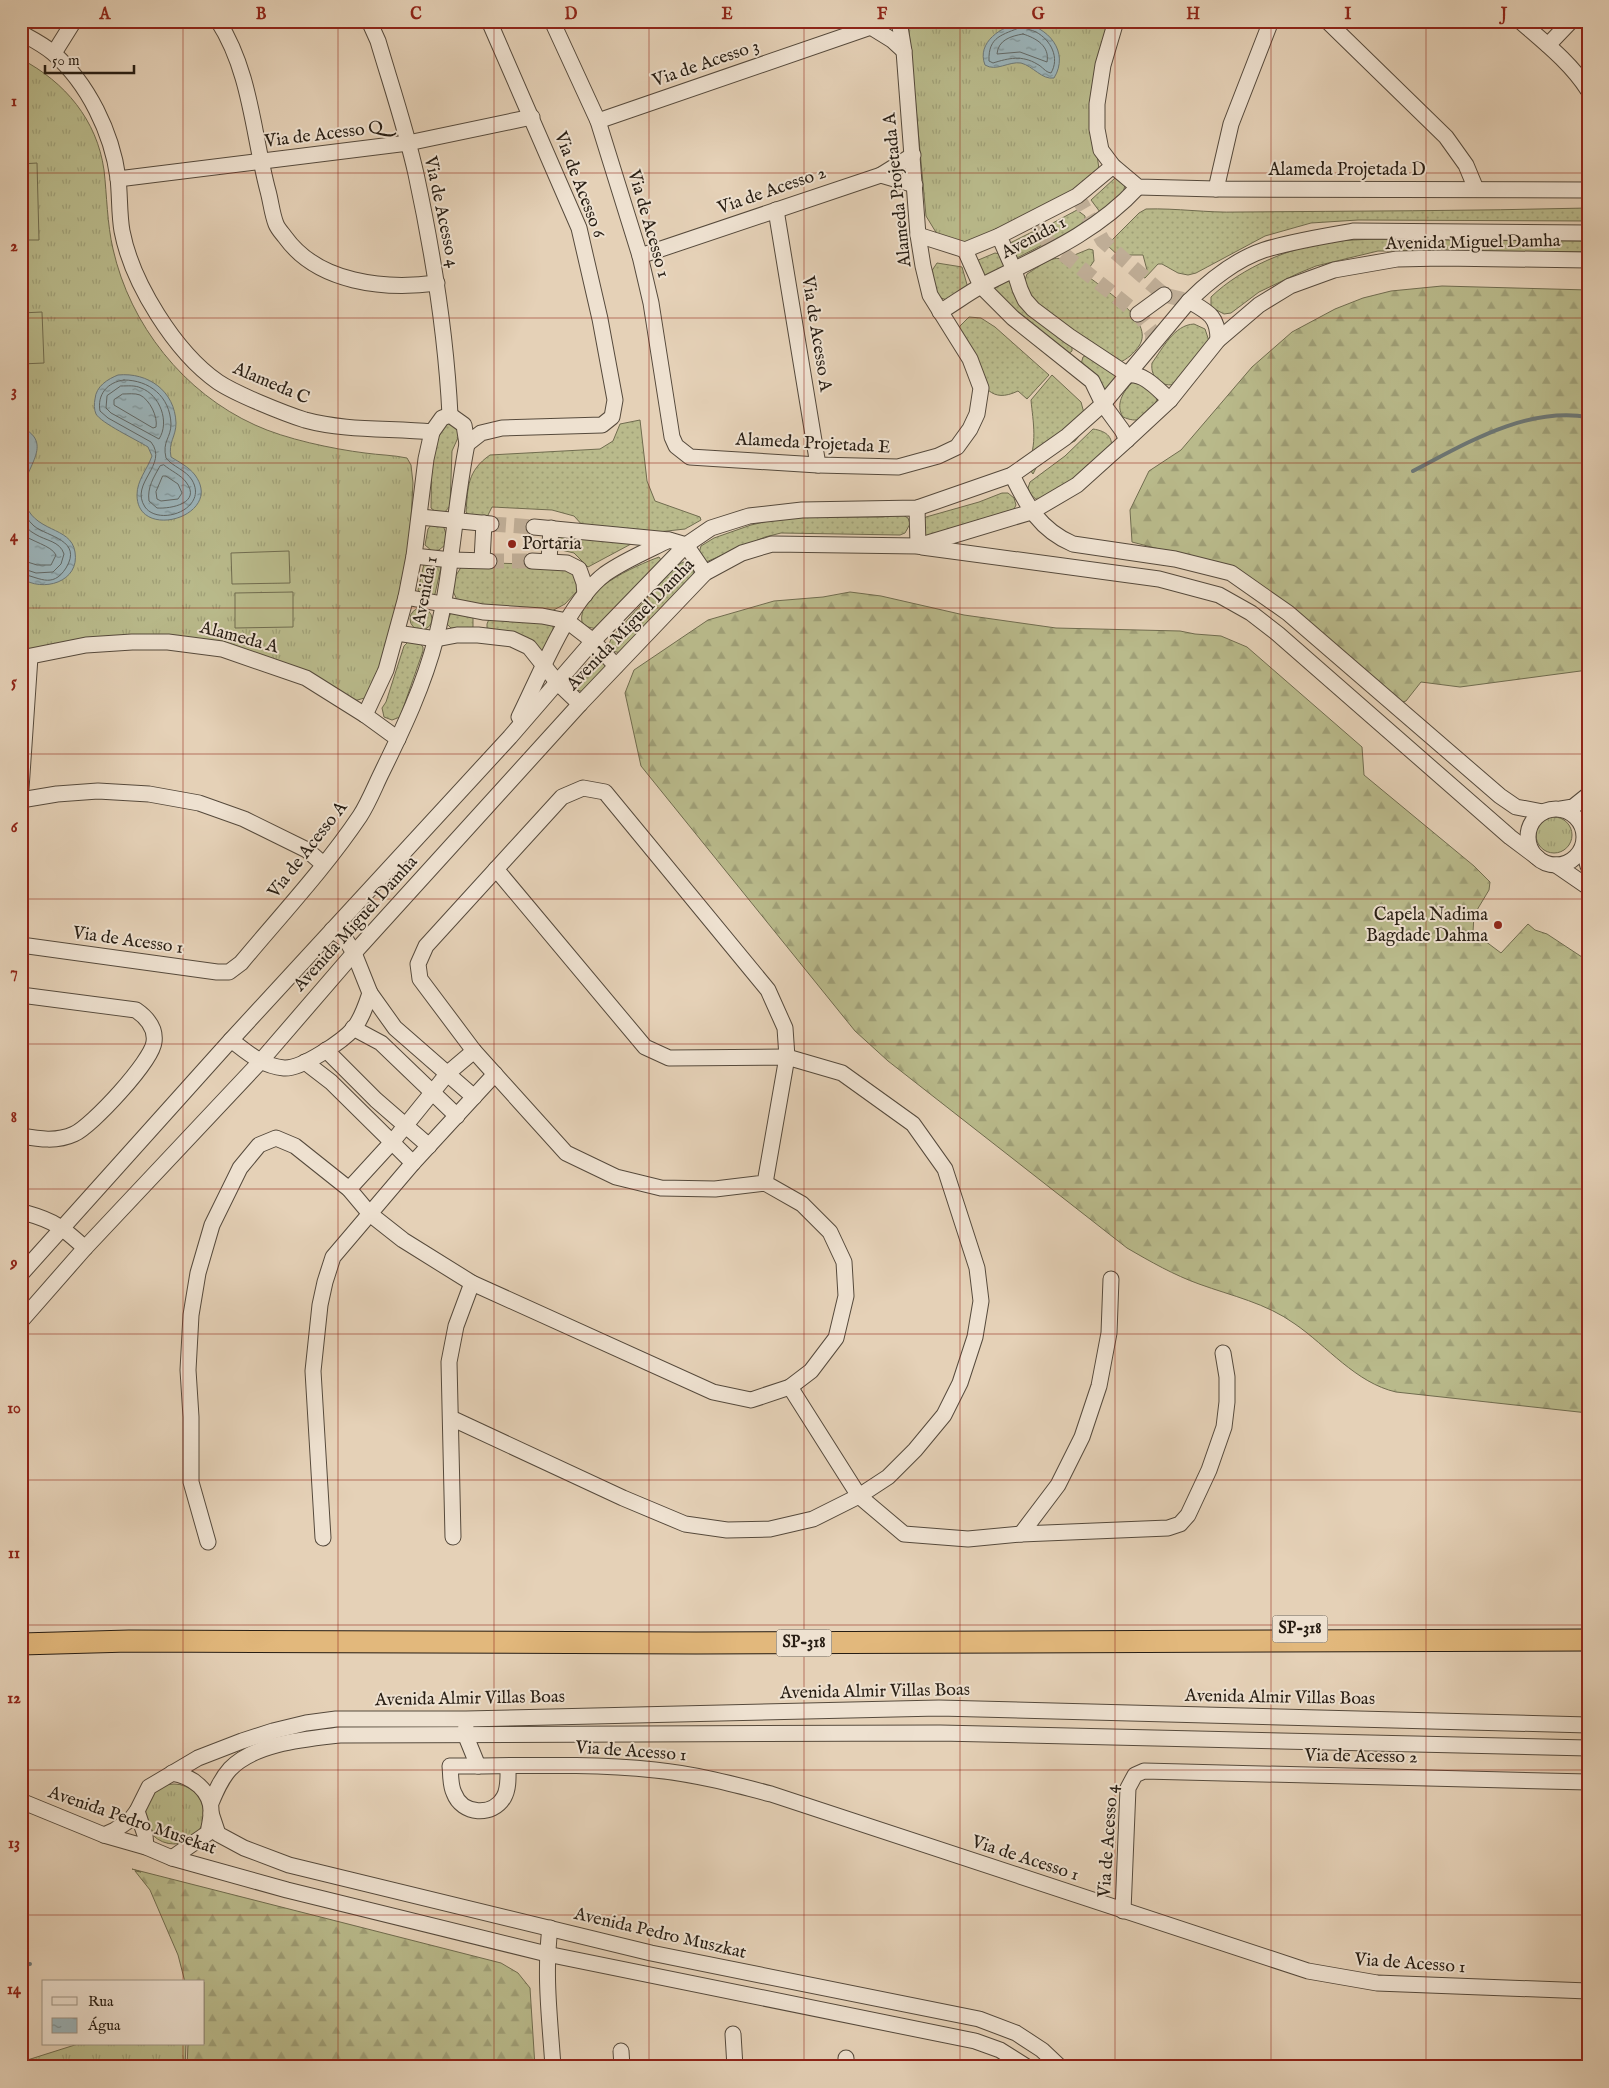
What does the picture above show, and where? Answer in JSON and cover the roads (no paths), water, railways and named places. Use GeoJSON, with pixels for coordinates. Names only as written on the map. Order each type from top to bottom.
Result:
{"type":"FeatureCollection","features":[{"type":"Feature","properties":{"kind":"highway","name":"SP-318"},"geometry":{"type":"LineString","coordinates":[[21,1633],[512,1629],[1022,1631],[1588,1628]]}},
{"type":"Feature","properties":{"kind":"highway","name":"SP-318"},"geometry":{"type":"LineString","coordinates":[[21,1644],[128,1641],[706,1643],[1588,1640]]}},
{"type":"Feature","properties":{"kind":"street"},"geometry":{"type":"LineString","coordinates":[[54,54],[74,21]]}},
{"type":"Feature","properties":{"kind":"street"},"geometry":{"type":"LineString","coordinates":[[218,21],[225,32],[242,73],[254,120],[260,161],[276,225],[293,248],[311,263],[334,275],[363,282],[420,285],[437,283]]}},
{"type":"Feature","properties":{"kind":"street","name":"Via de Acesso 4"},"geometry":{"type":"LineString","coordinates":[[369,21],[378,41],[416,172],[437,283],[448,367],[450,415]]}},
{"type":"Feature","properties":{"kind":"street","name":"Via de Acesso 6"},"geometry":{"type":"LineString","coordinates":[[467,444],[481,433],[502,428],[602,425],[612,417],[615,400],[598,310],[579,228],[489,21]]}},
{"type":"Feature","properties":{"kind":"street","name":"Via de Acesso 1"},"geometry":{"type":"LineString","coordinates":[[552,21],[598,121],[640,256],[651,303],[672,436],[676,446]]}},
{"type":"Feature","properties":{"kind":"street","name":"Alameda Projetada A"},"geometry":{"type":"LineString","coordinates":[[899,21],[904,51],[918,235],[930,295],[970,359],[981,388],[980,402]]}},
{"type":"Feature","properties":{"kind":"street"},"geometry":{"type":"LineString","coordinates":[[1116,21],[1103,65],[1097,104],[1097,129],[1102,150],[1113,166],[1138,187]]}},
{"type":"Feature","properties":{"kind":"street"},"geometry":{"type":"LineString","coordinates":[[1216,189],[1231,124],[1271,21]]}},
{"type":"Feature","properties":{"kind":"street"},"geometry":{"type":"LineString","coordinates":[[1261,44],[1276,21]]}},
{"type":"Feature","properties":{"kind":"street"},"geometry":{"type":"LineString","coordinates":[[1327,21],[1446,136],[1466,165],[1476,189]]}},
{"type":"Feature","properties":{"kind":"street"},"geometry":{"type":"LineString","coordinates":[[1520,21],[1581,78],[1588,90]]}},
{"type":"Feature","properties":{"kind":"street"},"geometry":{"type":"LineString","coordinates":[[1548,46],[1571,21]]}},
{"type":"Feature","properties":{"kind":"street"},"geometry":{"type":"LineString","coordinates":[[876,24],[904,51]]}},
{"type":"Feature","properties":{"kind":"street","name":"Via de Acesso 3"},"geometry":{"type":"LineString","coordinates":[[598,121],[876,24]]}},
{"type":"Feature","properties":{"kind":"street","name":"Alameda C"},"geometry":{"type":"LineString","coordinates":[[21,33],[54,54],[89,96],[108,137],[118,179],[122,231],[139,280],[158,316],[184,350],[218,382],[305,420],[345,427],[432,432]]}},
{"type":"Feature","properties":{"kind":"street","name":"Via de Acesso Q"},"geometry":{"type":"LineString","coordinates":[[118,179],[408,143],[532,117]]}},
{"type":"Feature","properties":{"kind":"street","name":"Via de Acesso 2"},"geometry":{"type":"LineString","coordinates":[[640,256],[880,174],[913,155]]}},
{"type":"Feature","properties":{"kind":"street","name":"Avenida 1"},"geometry":{"type":"LineString","coordinates":[[965,250],[999,236],[1077,196],[1113,166]]}},
{"type":"Feature","properties":{"kind":"street"},"geometry":{"type":"LineString","coordinates":[[880,174],[915,185]]}},
{"type":"Feature","properties":{"kind":"street","name":"Avenida 1"},"geometry":{"type":"LineString","coordinates":[[940,312],[981,286],[1058,248],[1095,226],[1138,187]]}},
{"type":"Feature","properties":{"kind":"street","name":"Alameda Projetada D"},"geometry":{"type":"LineString","coordinates":[[1138,187],[1588,190]]}},
{"type":"Feature","properties":{"kind":"street","name":"Via de Acesso A"},"geometry":{"type":"LineString","coordinates":[[776,210],[818,465]]}},
{"type":"Feature","properties":{"kind":"street","name":"Avenida Miguel Damha"},"geometry":{"type":"LineString","coordinates":[[21,1274],[230,1040],[510,737],[593,641],[686,545],[712,528],[749,516],[802,510],[917,508],[1012,476],[1066,437],[1103,404],[1189,302],[1223,272],[1263,251],[1354,231],[1588,233]]}},
{"type":"Feature","properties":{"kind":"street"},"geometry":{"type":"LineString","coordinates":[[918,235],[965,250],[981,286],[1013,318],[1092,381],[1103,404],[1127,440]]}},
{"type":"Feature","properties":{"kind":"street"},"geometry":{"type":"LineString","coordinates":[[999,236],[1020,289],[1029,304],[1082,345],[1128,374],[1136,374],[1144,378],[1170,400]]}},
{"type":"Feature","properties":{"kind":"street","name":"Avenida Miguel Damha"},"geometry":{"type":"LineString","coordinates":[[21,1321],[85,1248],[260,1062],[354,953],[580,704],[705,572],[742,553],[772,544],[918,546],[1031,512],[1076,485],[1127,440],[1170,400],[1218,340],[1259,305],[1290,286],[1334,270],[1397,259],[1588,260]]}},
{"type":"Feature","properties":{"kind":"street"},"geometry":{"type":"LineString","coordinates":[[1138,314],[1164,295]]}},
{"type":"Feature","properties":{"kind":"street"},"geometry":{"type":"LineString","coordinates":[[1189,302],[1214,318],[1218,330],[1218,340]]}},
{"type":"Feature","properties":{"kind":"street"},"geometry":{"type":"LineString","coordinates":[[1070,363],[1082,345]]}},
{"type":"Feature","properties":{"kind":"street","name":"Alameda Projetada E"},"geometry":{"type":"LineString","coordinates":[[676,446],[690,457],[818,465],[898,467],[938,456],[957,447],[970,429],[980,402]]}},
{"type":"Feature","properties":{"kind":"street"},"geometry":{"type":"LineString","coordinates":[[432,432],[442,418],[450,415],[464,425],[467,444]]}},
{"type":"Feature","properties":{"kind":"street","name":"Avenida 1"},"geometry":{"type":"LineString","coordinates":[[365,715],[386,670],[406,597],[420,516],[426,458],[432,432]]}},
{"type":"Feature","properties":{"kind":"street","name":"Avenida 1"},"geometry":{"type":"LineString","coordinates":[[398,739],[420,690],[436,639],[451,560],[455,520],[467,444]]}},
{"type":"Feature","properties":{"kind":"street"},"geometry":{"type":"LineString","coordinates":[[1012,476],[1031,512],[1059,538],[1073,544],[1175,558],[1231,573],[1288,613],[1500,796],[1516,807],[1543,812],[1573,807],[1588,795]]}},
{"type":"Feature","properties":{"kind":"street"},"geometry":{"type":"LineString","coordinates":[[917,508],[918,546],[1159,579],[1219,595],[1251,613],[1278,634],[1510,837],[1538,858],[1556,865],[1569,862],[1579,853],[1586,838]]}},
{"type":"Feature","properties":{"kind":"street"},"geometry":{"type":"LineString","coordinates":[[414,556],[451,560],[486,560],[488,523],[420,516]]}},
{"type":"Feature","properties":{"kind":"street"},"geometry":{"type":"LineString","coordinates":[[534,527],[669,540],[686,545],[705,572]]}},
{"type":"Feature","properties":{"kind":"street"},"geometry":{"type":"LineString","coordinates":[[549,561],[551,528]]}},
{"type":"Feature","properties":{"kind":"street"},"geometry":{"type":"LineString","coordinates":[[510,737],[567,621],[585,595],[605,574],[669,540]]}},
{"type":"Feature","properties":{"kind":"street"},"geometry":{"type":"LineString","coordinates":[[532,561],[567,563],[579,569],[584,583],[585,595]]}},
{"type":"Feature","properties":{"kind":"street"},"geometry":{"type":"LineString","coordinates":[[406,597],[483,612],[542,616],[567,621],[593,641],[616,666]]}},
{"type":"Feature","properties":{"kind":"street"},"geometry":{"type":"LineString","coordinates":[[478,635],[483,612]]}},
{"type":"Feature","properties":{"kind":"street"},"geometry":{"type":"LineString","coordinates":[[397,634],[436,639],[457,635],[478,635],[512,639],[529,648],[580,704]]}},
{"type":"Feature","properties":{"kind":"street","name":"Alameda A"},"geometry":{"type":"LineString","coordinates":[[26,657],[86,645],[132,642],[168,642],[222,649],[306,678],[365,715],[398,739]]}},
{"type":"Feature","properties":{"kind":"street"},"geometry":{"type":"LineString","coordinates":[[21,789],[26,657]]}},
{"type":"Feature","properties":{"kind":"street","name":"Via de Acesso A"},"geometry":{"type":"LineString","coordinates":[[229,972],[241,963],[324,864],[360,814],[398,739]]}},
{"type":"Feature","properties":{"kind":"street"},"geometry":{"type":"LineString","coordinates":[[208,1542],[190,1482],[191,1417],[188,1370],[191,1315],[198,1273],[212,1225],[240,1168],[259,1145],[276,1138],[295,1146],[349,1190],[370,1214],[403,1240],[472,1283],[713,1392],[751,1400],[790,1387],[811,1371],[836,1338],[846,1296],[844,1262],[830,1232],[802,1204],[765,1183],[715,1189],[661,1188],[616,1177],[566,1153],[474,1051],[420,979],[418,964],[426,946],[562,797],[583,788],[605,792],[768,990],[785,1028],[787,1056],[765,1183]]}},
{"type":"Feature","properties":{"kind":"street"},"geometry":{"type":"LineString","coordinates":[[21,800],[57,794],[98,791],[148,794],[199,803],[244,818],[307,850],[324,864]]}},
{"type":"Feature","properties":{"kind":"street"},"geometry":{"type":"LineString","coordinates":[[1561,809],[1577,818],[1582,826],[1586,838],[1588,866]]}},
{"type":"Feature","properties":{"kind":"street"},"geometry":{"type":"LineString","coordinates":[[1538,858],[1532,851],[1528,834],[1536,818],[1543,812]]}},
{"type":"Feature","properties":{"kind":"street"},"geometry":{"type":"LineString","coordinates":[[1556,865],[1588,887]]}},
{"type":"Feature","properties":{"kind":"street"},"geometry":{"type":"LineString","coordinates":[[450,1418],[623,1498],[685,1524],[727,1530],[770,1529],[813,1519],[859,1496],[888,1477],[915,1450],[944,1415],[956,1391],[976,1328],[981,1301],[977,1268],[945,1169],[913,1124],[842,1073],[787,1056],[669,1058],[645,1047],[496,869]]}},
{"type":"Feature","properties":{"kind":"street"},"geometry":{"type":"LineString","coordinates":[[332,930],[346,940],[354,953],[370,993],[395,1028],[474,1097]]}},
{"type":"Feature","properties":{"kind":"street","name":"Via de Acesso 1"},"geometry":{"type":"LineString","coordinates":[[21,945],[217,972],[229,972]]}},
{"type":"Feature","properties":{"kind":"street"},"geometry":{"type":"LineString","coordinates":[[230,1040],[260,1062],[286,1068],[305,1062],[326,1050],[353,1028],[364,1012],[370,993]]}},
{"type":"Feature","properties":{"kind":"street"},"geometry":{"type":"LineString","coordinates":[[21,995],[136,1010],[144,1016],[152,1029],[154,1041],[151,1053],[141,1068],[85,1128],[73,1135],[47,1140],[21,1136]]}},
{"type":"Feature","properties":{"kind":"street"},"geometry":{"type":"LineString","coordinates":[[353,1028],[381,1042],[457,1116]]}},
{"type":"Feature","properties":{"kind":"street"},"geometry":{"type":"LineString","coordinates":[[381,1042],[395,1028]]}},
{"type":"Feature","properties":{"kind":"street"},"geometry":{"type":"LineString","coordinates":[[326,1050],[376,1100],[430,1146]]}},
{"type":"Feature","properties":{"kind":"street"},"geometry":{"type":"LineString","coordinates":[[349,1190],[393,1141],[448,1074],[474,1051]]}},
{"type":"Feature","properties":{"kind":"street"},"geometry":{"type":"LineString","coordinates":[[305,1062],[331,1082],[393,1141],[413,1163]]}},
{"type":"Feature","properties":{"kind":"street"},"geometry":{"type":"LineString","coordinates":[[323,1538],[313,1371],[324,1282],[333,1257],[413,1163],[495,1074]]}},
{"type":"Feature","properties":{"kind":"street"},"geometry":{"type":"LineString","coordinates":[[23,1213],[48,1219],[63,1228],[85,1248]]}},
{"type":"Feature","properties":{"kind":"street"},"geometry":{"type":"LineString","coordinates":[[1021,1534],[1058,1485],[1082,1437],[1099,1386],[1109,1333],[1111,1279]]}},
{"type":"Feature","properties":{"kind":"street"},"geometry":{"type":"LineString","coordinates":[[454,1537],[449,1362],[456,1326],[472,1283]]}},
{"type":"Feature","properties":{"kind":"street"},"geometry":{"type":"LineString","coordinates":[[790,1387],[859,1496],[904,1534],[968,1540],[1021,1534],[1168,1528],[1183,1521],[1188,1515],[1209,1470],[1224,1427],[1227,1377],[1223,1353]]}},
{"type":"Feature","properties":{"kind":"street","name":"Avenida Almir Villas Boas"},"geometry":{"type":"LineString","coordinates":[[172,1773],[212,1752],[250,1738],[306,1722],[336,1719],[466,1719],[939,1708],[1588,1724]]}},
{"type":"Feature","properties":{"kind":"street"},"geometry":{"type":"LineString","coordinates":[[466,1719],[465,1734],[478,1766]]}},
{"type":"Feature","properties":{"kind":"street","name":"Avenida Almir Villas Boas"},"geometry":{"type":"LineString","coordinates":[[211,1808],[222,1779],[229,1770],[247,1756],[267,1748],[340,1735],[940,1733],[1588,1748]]}},
{"type":"Feature","properties":{"kind":"street","name":"Via de Acesso 1"},"geometry":{"type":"LineString","coordinates":[[508,1766],[508,1783],[504,1798],[493,1808],[478,1811],[464,1806],[454,1794],[450,1766],[508,1766],[628,1768],[695,1776],[771,1794],[1308,1971],[1377,1983],[1588,1991]]}},
{"type":"Feature","properties":{"kind":"street","name":"Via de Acesso 2"},"geometry":{"type":"LineString","coordinates":[[1135,1775],[1149,1771],[1588,1782]]}},
{"type":"Feature","properties":{"kind":"street"},"geometry":{"type":"LineString","coordinates":[[104,1835],[131,1819],[149,1787],[172,1773],[181,1774],[193,1781],[208,1795],[211,1808],[208,1833],[172,1858]]}},
{"type":"Feature","properties":{"kind":"street","name":"Via de Acesso 4"},"geometry":{"type":"LineString","coordinates":[[1123,1911],[1128,1788],[1135,1775]]}},
{"type":"Feature","properties":{"kind":"street","name":"Avenida Pedro Musekat"},"geometry":{"type":"LineString","coordinates":[[21,1802],[104,1835],[146,1847],[172,1858],[232,1875],[547,1954]]}},
{"type":"Feature","properties":{"kind":"street","name":"Avenida Pedro Musekat"},"geometry":{"type":"LineString","coordinates":[[211,1808],[218,1834],[244,1848]]}},
{"type":"Feature","properties":{"kind":"street"},"geometry":{"type":"LineString","coordinates":[[137,1811],[145,1835],[146,1847]]}},
{"type":"Feature","properties":{"kind":"street","name":"Avenida Pedro Muszkat"},"geometry":{"type":"LineString","coordinates":[[244,1848],[289,1865],[651,1953],[979,2019],[1016,2032],[1042,2050],[1060,2067]]}},
{"type":"Feature","properties":{"kind":"street"},"geometry":{"type":"LineString","coordinates":[[550,1928],[547,1954],[547,1983],[553,2067]]}},
{"type":"Feature","properties":{"kind":"street"},"geometry":{"type":"LineString","coordinates":[[547,1954],[975,2041],[1000,2050],[1027,2067]]}},
{"type":"Feature","properties":{"kind":"street"},"geometry":{"type":"LineString","coordinates":[[733,2034],[735,2067]]}},
{"type":"Feature","properties":{"kind":"street"},"geometry":{"type":"LineString","coordinates":[[622,2051],[622,2067]]}},
{"type":"Feature","properties":{"kind":"water"},"geometry":{"type":"Polygon","coordinates":[[[1021,23],[1040,29],[1054,42],[1058,50],[1059,59],[1054,78],[1045,77],[1021,63],[1012,63],[998,67],[985,65],[984,49],[992,36],[1006,28],[1021,23]]]}},
{"type":"Feature","properties":{"kind":"water"},"geometry":{"type":"Polygon","coordinates":[[[118,375],[129,375],[149,380],[165,393],[171,402],[176,423],[170,452],[171,457],[193,472],[201,490],[199,502],[190,512],[177,518],[163,520],[150,517],[141,509],[137,490],[152,456],[148,447],[99,418],[95,409],[94,402],[100,387],[118,375]]]}},
{"type":"Feature","properties":{"kind":"water"},"geometry":{"type":"Polygon","coordinates":[[[21,427],[32,434],[37,442],[37,451],[23,490],[24,500],[35,519],[67,537],[72,543],[75,552],[75,562],[72,571],[58,582],[49,584],[39,584],[21,578],[21,427]]]}},
{"type":"Feature","properties":{"kind":"waterway"},"geometry":{"type":"LineString","coordinates":[[1413,471],[1475,439],[1519,422],[1565,415],[1588,417]]}},
{"type":"Feature","properties":{"kind":"waterway"},"geometry":{"type":"LineString","coordinates":[[21,1965],[30,1964]]}},
{"type":"Feature","properties":{"kind":"tunnel"},"geometry":{"type":"LineString","coordinates":[[1077,196],[1103,241],[1164,295],[1189,301]]}},
{"type":"Feature","properties":{"kind":"tunnel"},"geometry":{"type":"LineString","coordinates":[[1034,219],[1047,241],[1138,314],[1153,333],[1152,345]]}},
{"type":"Feature","properties":{"kind":"tunnel"},"geometry":{"type":"LineString","coordinates":[[491,524],[534,527]]}},
{"type":"Feature","properties":{"kind":"tunnel"},"geometry":{"type":"LineString","coordinates":[[489,561],[532,561]]}},
{"type":"Feature","properties":{"kind":"place","name":"Portaria"},"geometry":{"type":"Point","coordinates":[512,544]}},
{"type":"Feature","properties":{"kind":"place","name":"Capela Nadima Bagdade Dahma"},"geometry":{"type":"Point","coordinates":[1498,925]}}]}
